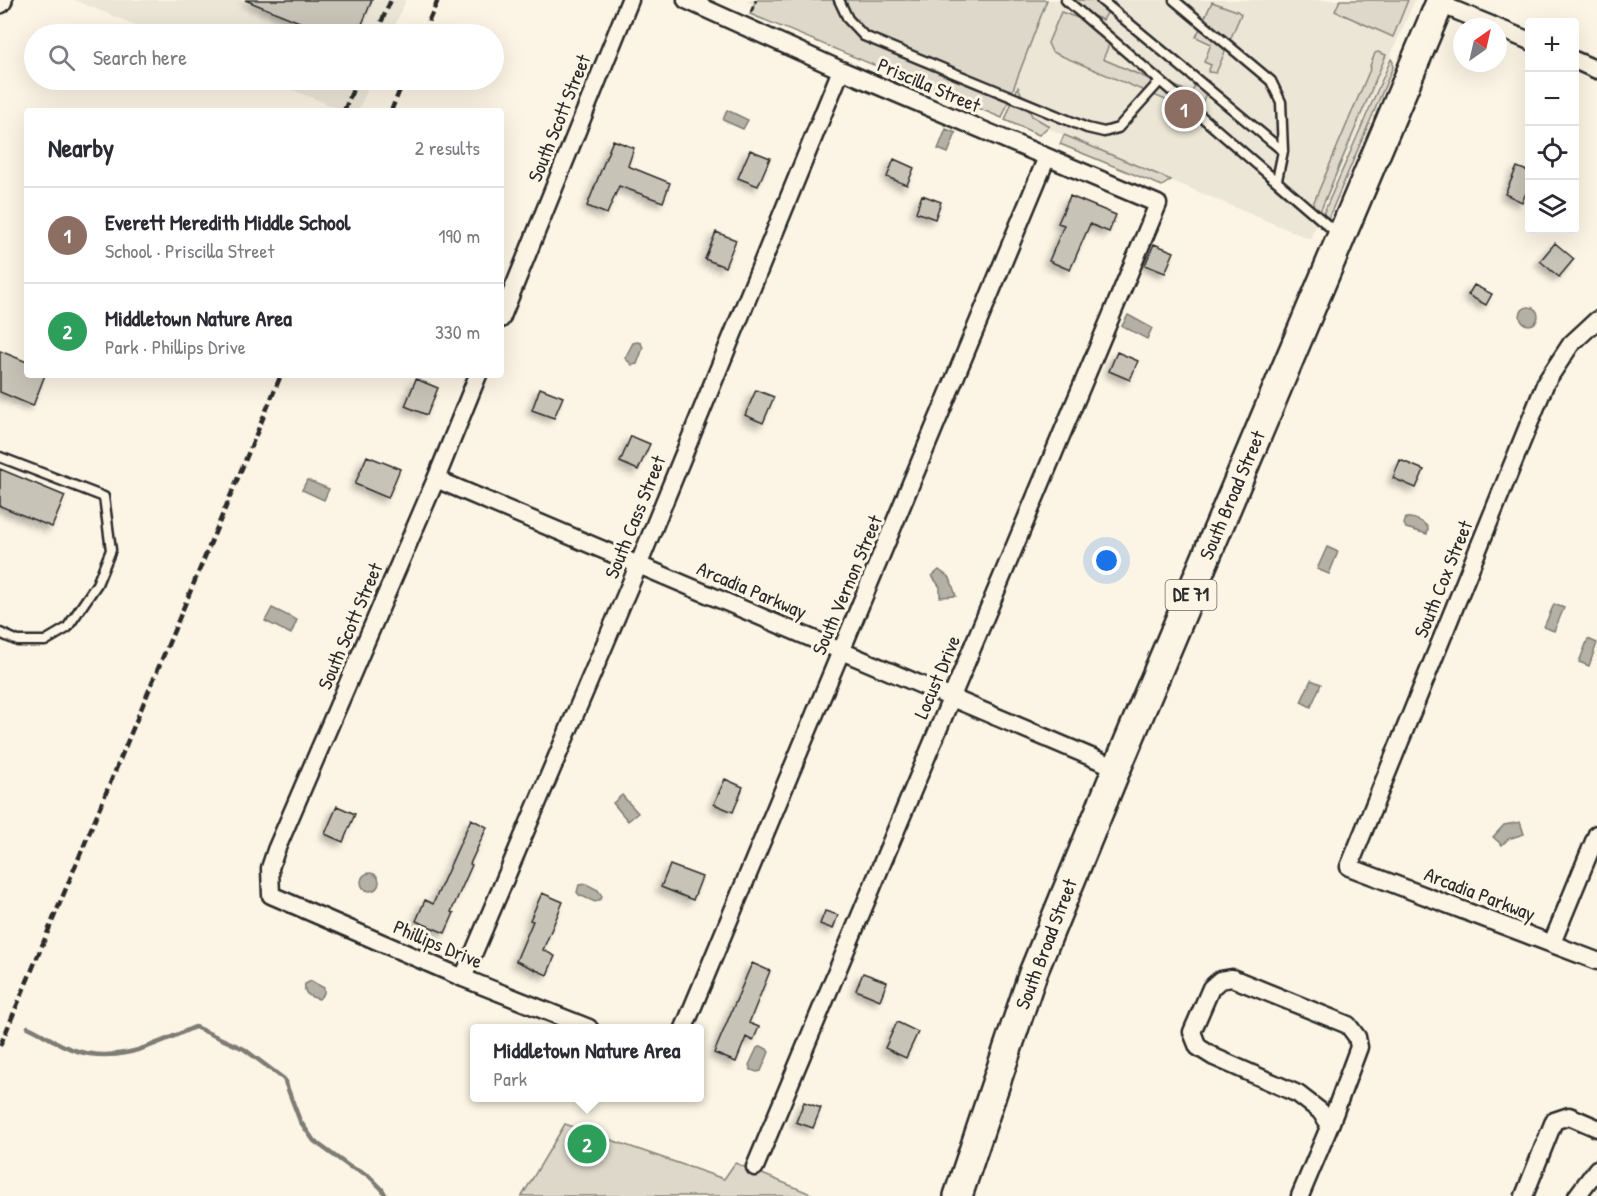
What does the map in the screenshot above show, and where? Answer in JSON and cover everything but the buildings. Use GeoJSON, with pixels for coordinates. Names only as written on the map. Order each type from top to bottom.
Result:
{"type":"FeatureCollection","features":[{"type":"Feature","properties":{"kind":"main road","name":"South Broad Street"},"geometry":{"type":"LineString","coordinates":[[958,1196],[1033,973],[1117,768],[1441,2]]}},
{"type":"Feature","properties":{"kind":"street","name":"South Scott Street"},"geometry":{"type":"LineString","coordinates":[[504,312],[630,0]]}},
{"type":"Feature","properties":{"kind":"street","name":"Priscilla Street"},"geometry":{"type":"LineString","coordinates":[[686,0],[841,70],[1158,204]]}},
{"type":"Feature","properties":{"kind":"street"},"geometry":{"type":"LineString","coordinates":[[1441,2],[1477,18]]}},
{"type":"Feature","properties":{"kind":"street"},"geometry":{"type":"LineString","coordinates":[[1507,31],[1525,39]]}},
{"type":"Feature","properties":{"kind":"street"},"geometry":{"type":"LineString","coordinates":[[1579,62],[1597,69]]}},
{"type":"Feature","properties":{"kind":"street","name":"South Cass Street"},"geometry":{"type":"LineString","coordinates":[[463,978],[638,566],[841,70]]}},
{"type":"Feature","properties":{"kind":"street","name":"South Vernon Street"},"geometry":{"type":"LineString","coordinates":[[686,1024],[1047,157]]}},
{"type":"Feature","properties":{"kind":"street","name":"Locust Drive"},"geometry":{"type":"LineString","coordinates":[[755,1167],[1158,204]]}},
{"type":"Feature","properties":{"kind":"street","name":"South Cox Street"},"geometry":{"type":"LineString","coordinates":[[1349,867],[1546,382],[1571,344],[1597,320]]}},
{"type":"Feature","properties":{"kind":"street","name":"South Scott Street"},"geometry":{"type":"LineString","coordinates":[[271,895],[270,868],[276,850],[436,479],[477,378]]}},
{"type":"Feature","properties":{"kind":"street","name":"Arcadia Parkway"},"geometry":{"type":"LineString","coordinates":[[436,479],[1117,768]]}},
{"type":"Feature","properties":{"kind":"street"},"geometry":{"type":"LineString","coordinates":[[1552,943],[1597,834]]}},
{"type":"Feature","properties":{"kind":"street","name":"Arcadia Parkway"},"geometry":{"type":"LineString","coordinates":[[1349,867],[1597,961]]}},
{"type":"Feature","properties":{"kind":"street","name":"Phillips Drive"},"geometry":{"type":"LineString","coordinates":[[271,895],[463,978],[577,1024]]}},
{"type":"Feature","properties":{"kind":"street"},"geometry":{"type":"LineString","coordinates":[[1300,1196],[1330,1125],[1359,1047],[1357,1037],[1348,1025],[1232,978],[1220,980],[1211,988],[1192,1032],[1198,1047],[1214,1057],[1299,1094],[1320,1111],[1330,1125]]}},
{"type":"Feature","properties":{"kind":"street"},"geometry":{"type":"LineString","coordinates":[[1524,1196],[1554,1121],[1569,1116],[1597,1128]]}},
{"type":"Feature","properties":{"kind":"street"},"geometry":{"type":"LineString","coordinates":[[1577,1196],[1597,1169]]}},
{"type":"Feature","properties":{"kind":"lane"},"geometry":{"type":"LineString","coordinates":[[839,0],[848,19],[864,36],[1087,128],[1104,132],[1118,129],[1160,81]]}},
{"type":"Feature","properties":{"kind":"lane"},"geometry":{"type":"LineString","coordinates":[[1066,0],[1341,237]]}},
{"type":"Feature","properties":{"kind":"lane"},"geometry":{"type":"LineString","coordinates":[[1101,0],[1283,151]]}},
{"type":"Feature","properties":{"kind":"lane"},"geometry":{"type":"LineString","coordinates":[[1174,0],[1271,81],[1281,102],[1283,151],[1277,180]]}},
{"type":"Feature","properties":{"kind":"lane"},"geometry":{"type":"LineString","coordinates":[[0,457],[104,497],[111,550],[97,584],[66,628],[45,641],[18,641],[0,633]]}},
{"type":"Feature","properties":{"kind":"shaded area"},"geometry":{"type":"Polygon","coordinates":[[[74,0],[406,0],[395,24],[133,24],[74,0]]]}},
{"type":"Feature","properties":{"kind":"shaded area"},"geometry":{"type":"Polygon","coordinates":[[[743,0],[1415,0],[1310,239],[743,0]]]}},
{"type":"Feature","properties":{"kind":"shaded area"},"geometry":{"type":"Polygon","coordinates":[[[756,0],[1047,0],[1002,118],[750,14],[756,0]]]}},
{"type":"Feature","properties":{"kind":"shaded area"},"geometry":{"type":"Polygon","coordinates":[[[1066,0],[1108,0],[1115,3],[1111,14],[1107,13],[1103,20],[1064,4],[1066,0]]]}},
{"type":"Feature","properties":{"kind":"shaded area"},"geometry":{"type":"Polygon","coordinates":[[[1340,0],[1408,0],[1393,37],[1335,11],[1340,0]]]}},
{"type":"Feature","properties":{"kind":"shaded area"},"geometry":{"type":"Polygon","coordinates":[[[1212,2],[1241,14],[1216,73],[1208,72],[1211,65],[1204,62],[1211,44],[1196,37],[1212,2]]]}},
{"type":"Feature","properties":{"kind":"shaded area"},"geometry":{"type":"Polygon","coordinates":[[[1061,12],[1101,26],[1098,33],[1111,40],[1103,59],[1170,88],[1173,85],[1191,93],[1199,76],[1209,81],[1210,84],[1199,110],[1194,112],[1052,52],[1048,43],[1061,12]]]}},
{"type":"Feature","properties":{"kind":"shaded area"},"geometry":{"type":"Polygon","coordinates":[[[1375,53],[1386,55],[1317,219],[1311,209],[1375,53]]]}},
{"type":"Feature","properties":{"kind":"shaded area"},"geometry":{"type":"Polygon","coordinates":[[[1391,59],[1393,67],[1329,217],[1321,219],[1391,59]]]}},
{"type":"Feature","properties":{"kind":"shaded area"},"geometry":{"type":"Polygon","coordinates":[[[1018,87],[1032,116],[1049,126],[1039,135],[1005,120],[1018,87]]]}},
{"type":"Feature","properties":{"kind":"shaded area"},"geometry":{"type":"Polygon","coordinates":[[[293,90],[367,90],[359,108],[338,108],[293,90]]]}},
{"type":"Feature","properties":{"kind":"shaded area"},"geometry":{"type":"Polygon","coordinates":[[[727,110],[748,120],[743,129],[723,120],[727,110]]]}},
{"type":"Feature","properties":{"kind":"shaded area"},"geometry":{"type":"Polygon","coordinates":[[[946,129],[956,133],[948,153],[938,149],[946,129]]]}},
{"type":"Feature","properties":{"kind":"shaded area"},"geometry":{"type":"Polygon","coordinates":[[[1064,135],[1171,180],[1162,186],[1060,144],[1064,135]]]}},
{"type":"Feature","properties":{"kind":"shaded area"},"geometry":{"type":"Polygon","coordinates":[[[1525,307],[1533,307],[1538,312],[1536,323],[1525,325],[1520,320],[1520,312],[1525,307]]]}},
{"type":"Feature","properties":{"kind":"shaded area"},"geometry":{"type":"Polygon","coordinates":[[[1128,315],[1152,328],[1147,339],[1122,326],[1128,315]]]}},
{"type":"Feature","properties":{"kind":"shaded area"},"geometry":{"type":"Polygon","coordinates":[[[633,343],[641,343],[643,348],[637,364],[632,365],[625,358],[633,343]]]}},
{"type":"Feature","properties":{"kind":"shaded area"},"geometry":{"type":"Polygon","coordinates":[[[307,480],[329,489],[324,500],[302,490],[307,480]]]}},
{"type":"Feature","properties":{"kind":"shaded area"},"geometry":{"type":"Polygon","coordinates":[[[1406,518],[1415,519],[1424,524],[1428,528],[1427,534],[1406,528],[1404,524],[1406,518]]]}},
{"type":"Feature","properties":{"kind":"shaded area"},"geometry":{"type":"Polygon","coordinates":[[[1327,547],[1338,552],[1329,574],[1317,569],[1327,547]]]}},
{"type":"Feature","properties":{"kind":"shaded area"},"geometry":{"type":"Polygon","coordinates":[[[939,570],[950,578],[956,596],[940,597],[940,587],[932,576],[939,570]]]}},
{"type":"Feature","properties":{"kind":"shaded area"},"geometry":{"type":"Polygon","coordinates":[[[1554,604],[1564,608],[1554,631],[1544,627],[1554,604]]]}},
{"type":"Feature","properties":{"kind":"shaded area"},"geometry":{"type":"Polygon","coordinates":[[[272,608],[297,620],[291,634],[265,621],[272,608]]]}},
{"type":"Feature","properties":{"kind":"shaded area"},"geometry":{"type":"Polygon","coordinates":[[[1588,639],[1597,643],[1589,666],[1579,662],[1588,639]]]}},
{"type":"Feature","properties":{"kind":"shaded area"},"geometry":{"type":"Polygon","coordinates":[[[1311,680],[1321,684],[1311,707],[1301,702],[1311,680]]]}},
{"type":"Feature","properties":{"kind":"shaded area"},"geometry":{"type":"Polygon","coordinates":[[[622,795],[638,813],[628,821],[613,803],[622,795]]]}},
{"type":"Feature","properties":{"kind":"shaded area"},"geometry":{"type":"Polygon","coordinates":[[[1520,822],[1524,834],[1508,839],[1502,845],[1493,837],[1504,825],[1520,822]]]}},
{"type":"Feature","properties":{"kind":"shaded area"},"geometry":{"type":"Polygon","coordinates":[[[370,873],[376,876],[379,882],[376,888],[370,891],[364,888],[361,882],[364,876],[370,873]]]}},
{"type":"Feature","properties":{"kind":"shaded area"},"geometry":{"type":"Polygon","coordinates":[[[586,884],[598,890],[602,896],[601,899],[595,902],[579,895],[577,892],[579,885],[586,884]]]}},
{"type":"Feature","properties":{"kind":"shaded area"},"geometry":{"type":"Polygon","coordinates":[[[311,981],[324,988],[324,993],[319,999],[305,991],[305,984],[311,981]]]}},
{"type":"Feature","properties":{"kind":"shaded area"},"geometry":{"type":"Polygon","coordinates":[[[761,1046],[769,1052],[761,1071],[757,1072],[751,1070],[749,1065],[757,1048],[761,1046]]]}},
{"type":"Feature","properties":{"kind":"shaded area"},"geometry":{"type":"Polygon","coordinates":[[[565,1124],[724,1179],[735,1163],[816,1196],[522,1196],[565,1124]]]}},
{"type":"Feature","properties":{"kind":"waterway"},"geometry":{"type":"LineString","coordinates":[[28,1027],[68,1048],[90,1054],[121,1054],[151,1046],[195,1027],[244,1049],[284,1079],[300,1121],[314,1141],[350,1167],[368,1175],[386,1196]]}},
{"type":"Feature","properties":{"kind":"railway"},"geometry":{"type":"LineString","coordinates":[[380,24],[391,0]]}},
{"type":"Feature","properties":{"kind":"railway"},"geometry":{"type":"LineString","coordinates":[[427,24],[438,0]]}},
{"type":"Feature","properties":{"kind":"railway"},"geometry":{"type":"LineString","coordinates":[[345,108],[353,90]]}},
{"type":"Feature","properties":{"kind":"railway"},"geometry":{"type":"LineString","coordinates":[[392,108],[400,90]]}},
{"type":"Feature","properties":{"kind":"railway"},"geometry":{"type":"LineString","coordinates":[[0,1046],[280,378]]}},
{"type":"Feature","properties":{"kind":"place","name":"Everett Meredith Middle School"},"geometry":{"type":"Point","coordinates":[1184,109]}},
{"type":"Feature","properties":{"kind":"place","name":"Middletown Nature Area"},"geometry":{"type":"Point","coordinates":[587,1144]}}]}
